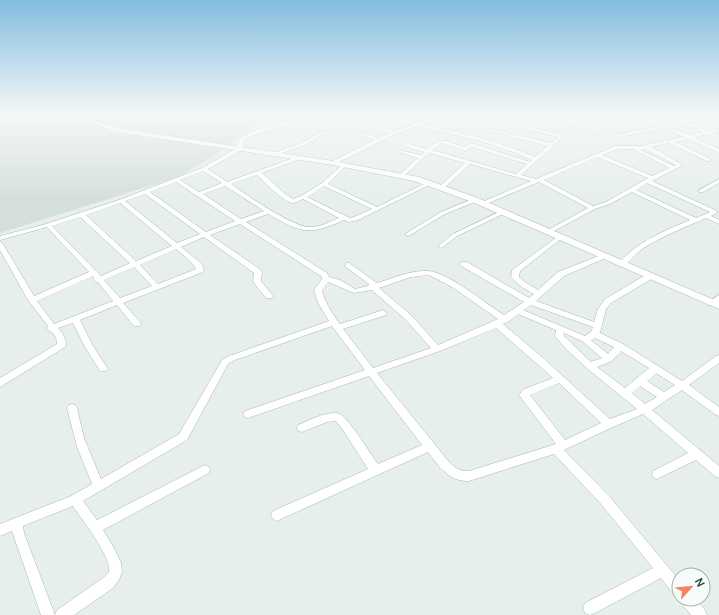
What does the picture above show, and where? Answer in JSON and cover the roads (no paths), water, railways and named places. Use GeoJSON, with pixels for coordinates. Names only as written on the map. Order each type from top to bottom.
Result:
{"type":"FeatureCollection","features":[{"type":"Feature","properties":{"kind":"street"},"geometry":{"type":"LineString","coordinates":[[212,145],[333,163],[430,183],[484,203],[622,265],[715,304],[719,298]]}},
{"type":"Feature","properties":{"kind":"street"},"geometry":{"type":"LineString","coordinates":[[240,145],[240,149]]}},
{"type":"Feature","properties":{"kind":"street"},"geometry":{"type":"LineString","coordinates":[[274,154],[301,145]]}},
{"type":"Feature","properties":{"kind":"street"},"geometry":{"type":"LineString","coordinates":[[333,163],[370,145]]}},
{"type":"Feature","properties":{"kind":"street"},"geometry":{"type":"LineString","coordinates":[[406,145],[539,181],[593,208]]}},
{"type":"Feature","properties":{"kind":"street"},"geometry":{"type":"LineString","coordinates":[[401,176],[435,145]]}},
{"type":"Feature","properties":{"kind":"street"},"geometry":{"type":"LineString","coordinates":[[452,145],[465,149],[470,145]]}},
{"type":"Feature","properties":{"kind":"street"},"geometry":{"type":"LineString","coordinates":[[473,145],[534,162]]}},
{"type":"Feature","properties":{"kind":"street"},"geometry":{"type":"LineString","coordinates":[[502,145],[516,149],[534,162]]}},
{"type":"Feature","properties":{"kind":"street"},"geometry":{"type":"LineString","coordinates":[[518,175],[552,145]]}},
{"type":"Feature","properties":{"kind":"street"},"geometry":{"type":"LineString","coordinates":[[634,149],[655,145]]}},
{"type":"Feature","properties":{"kind":"street"},"geometry":{"type":"LineString","coordinates":[[677,145],[709,160]]}},
{"type":"Feature","properties":{"kind":"street"},"geometry":{"type":"LineString","coordinates":[[706,145],[719,151]]}},
{"type":"Feature","properties":{"kind":"street"},"geometry":{"type":"LineString","coordinates":[[484,203],[618,147],[634,149],[674,168]]}},
{"type":"Feature","properties":{"kind":"street"},"geometry":{"type":"LineString","coordinates":[[548,232],[593,208],[608,203],[680,165],[646,147]]}},
{"type":"Feature","properties":{"kind":"street"},"geometry":{"type":"LineString","coordinates":[[0,238],[48,225],[178,181],[204,169],[240,149]]}},
{"type":"Feature","properties":{"kind":"street"},"geometry":{"type":"LineString","coordinates":[[401,151],[421,157]]}},
{"type":"Feature","properties":{"kind":"street"},"geometry":{"type":"LineString","coordinates":[[596,155],[715,212],[641,246],[627,256],[622,265]]}},
{"type":"Feature","properties":{"kind":"street"},"geometry":{"type":"LineString","coordinates":[[198,194],[298,158]]}},
{"type":"Feature","properties":{"kind":"street"},"geometry":{"type":"LineString","coordinates":[[442,188],[469,162]]}},
{"type":"Feature","properties":{"kind":"street"},"geometry":{"type":"LineString","coordinates":[[258,172],[283,195],[293,201],[303,197],[324,184],[344,165]]}},
{"type":"Feature","properties":{"kind":"street"},"geometry":{"type":"LineString","coordinates":[[204,169],[269,211],[304,228],[322,227],[344,218]]}},
{"type":"Feature","properties":{"kind":"street"},"geometry":{"type":"LineString","coordinates":[[178,181],[319,271],[326,279],[337,282],[354,291],[404,277],[432,273],[474,298],[505,320]]}},
{"type":"Feature","properties":{"kind":"street"},"geometry":{"type":"LineString","coordinates":[[702,191],[719,181]]}},
{"type":"Feature","properties":{"kind":"street"},"geometry":{"type":"LineString","coordinates":[[303,197],[344,218],[352,220],[430,183]]}},
{"type":"Feature","properties":{"kind":"street"},"geometry":{"type":"LineString","coordinates":[[324,184],[377,209]]}},
{"type":"Feature","properties":{"kind":"street"},"geometry":{"type":"LineString","coordinates":[[632,190],[697,220]]}},
{"type":"Feature","properties":{"kind":"street"},"geometry":{"type":"LineString","coordinates":[[146,192],[258,272],[257,281],[269,296]]}},
{"type":"Feature","properties":{"kind":"street"},"geometry":{"type":"LineString","coordinates":[[408,234],[443,213],[475,200]]}},
{"type":"Feature","properties":{"kind":"street"},"geometry":{"type":"LineString","coordinates":[[51,328],[200,270],[199,266],[177,246],[121,201]]}},
{"type":"Feature","properties":{"kind":"street"},"geometry":{"type":"LineString","coordinates":[[32,300],[136,264],[205,234],[269,211]]}},
{"type":"Feature","properties":{"kind":"street"},"geometry":{"type":"LineString","coordinates":[[441,246],[455,235],[502,212]]}},
{"type":"Feature","properties":{"kind":"street"},"geometry":{"type":"LineString","coordinates":[[81,214],[136,264],[157,287]]}},
{"type":"Feature","properties":{"kind":"street"},"geometry":{"type":"LineString","coordinates":[[706,216],[719,222]]}},
{"type":"Feature","properties":{"kind":"street"},"geometry":{"type":"LineString","coordinates":[[48,225],[137,324]]}},
{"type":"Feature","properties":{"kind":"street"},"geometry":{"type":"LineString","coordinates":[[539,294],[522,284],[515,277],[514,273],[560,237]]}},
{"type":"Feature","properties":{"kind":"street"},"geometry":{"type":"LineString","coordinates":[[0,244],[32,300],[51,328],[61,338],[62,345],[0,383]]}},
{"type":"Feature","properties":{"kind":"street"},"geometry":{"type":"LineString","coordinates":[[248,414],[437,349],[497,324],[530,302],[561,274],[604,257]]}},
{"type":"Feature","properties":{"kind":"street"},"geometry":{"type":"LineString","coordinates":[[464,264],[530,302],[596,330],[683,385],[719,412]]}},
{"type":"Feature","properties":{"kind":"street"},"geometry":{"type":"LineString","coordinates":[[349,265],[408,317],[437,349]]}},
{"type":"Feature","properties":{"kind":"street"},"geometry":{"type":"LineString","coordinates":[[585,339],[596,330],[602,309],[608,300],[650,276]]}},
{"type":"Feature","properties":{"kind":"street"},"geometry":{"type":"LineString","coordinates":[[326,279],[318,290],[320,300],[336,325],[370,372],[450,470],[457,475],[469,476],[560,447],[609,424],[644,410],[683,385],[719,358]]}},
{"type":"Feature","properties":{"kind":"street"},"geometry":{"type":"LineString","coordinates":[[518,311],[585,339],[609,359]]}},
{"type":"Feature","properties":{"kind":"street"},"geometry":{"type":"LineString","coordinates":[[0,530],[75,500],[183,437],[225,362],[232,358],[336,325],[383,313]]}},
{"type":"Feature","properties":{"kind":"street"},"geometry":{"type":"LineString","coordinates":[[74,319],[103,369]]}},
{"type":"Feature","properties":{"kind":"street"},"geometry":{"type":"LineString","coordinates":[[497,324],[609,424]]}},
{"type":"Feature","properties":{"kind":"street"},"geometry":{"type":"LineString","coordinates":[[560,329],[559,336],[569,348],[625,393],[719,473]]}},
{"type":"Feature","properties":{"kind":"street"},"geometry":{"type":"LineString","coordinates":[[590,366],[609,359],[620,346]]}},
{"type":"Feature","properties":{"kind":"street"},"geometry":{"type":"LineString","coordinates":[[625,393],[656,368]]}},
{"type":"Feature","properties":{"kind":"street"},"geometry":{"type":"LineString","coordinates":[[560,379],[527,392],[524,395],[560,447],[580,472],[605,499],[671,580]]}},
{"type":"Feature","properties":{"kind":"street"},"geometry":{"type":"LineString","coordinates":[[640,381],[664,397]]}},
{"type":"Feature","properties":{"kind":"street"},"geometry":{"type":"LineString","coordinates":[[72,408],[83,452],[98,486]]}},
{"type":"Feature","properties":{"kind":"street"},"geometry":{"type":"LineString","coordinates":[[302,428],[326,418],[338,418],[347,427],[376,471]]}},
{"type":"Feature","properties":{"kind":"street"},"geometry":{"type":"LineString","coordinates":[[277,515],[430,446]]}},
{"type":"Feature","properties":{"kind":"street"},"geometry":{"type":"LineString","coordinates":[[657,474],[697,454]]}},
{"type":"Feature","properties":{"kind":"street"},"geometry":{"type":"LineString","coordinates":[[94,528],[205,470]]}},
{"type":"Feature","properties":{"kind":"street"},"geometry":{"type":"LineString","coordinates":[[62,615],[108,583],[115,576],[116,570],[114,561],[75,500]]}},
{"type":"Feature","properties":{"kind":"street"},"geometry":{"type":"LineString","coordinates":[[17,523],[18,533],[48,615]]}},
{"type":"Feature","properties":{"kind":"street"},"geometry":{"type":"LineString","coordinates":[[590,608],[663,570]]}},
{"type":"Feature","properties":{"kind":"street"},"geometry":{"type":"LineString","coordinates":[[694,607],[700,615]]}}]}
